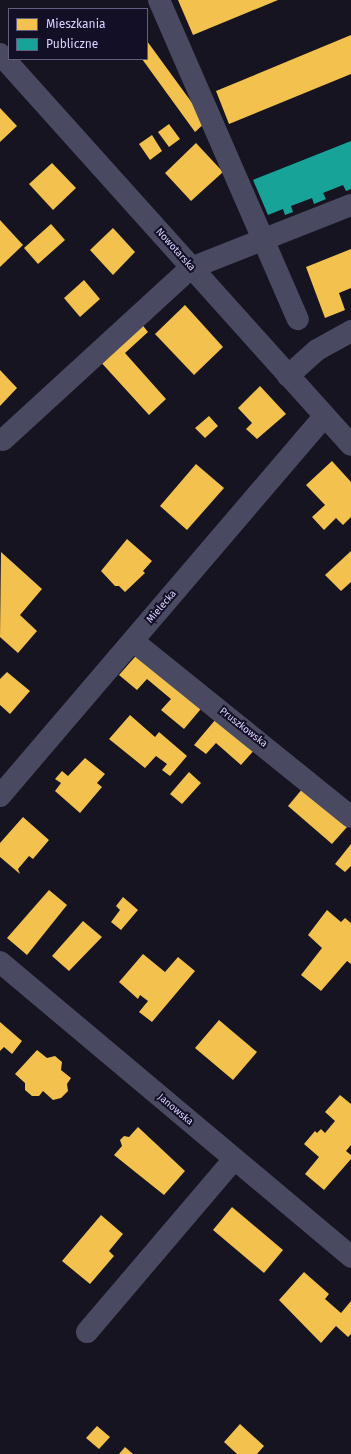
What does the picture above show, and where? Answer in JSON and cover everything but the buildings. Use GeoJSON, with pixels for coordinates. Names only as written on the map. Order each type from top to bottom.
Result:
{"type":"FeatureCollection","features":[{"type":"Feature","properties":{"kind":"street"},"geometry":{"type":"LineString","coordinates":[[159,0],[298,319]]}},
{"type":"Feature","properties":{"kind":"street","name":"Nowotarska"},"geometry":{"type":"LineString","coordinates":[[0,54],[324,417],[351,445]]}},
{"type":"Feature","properties":{"kind":"street"},"geometry":{"type":"LineString","coordinates":[[3,440],[191,268],[351,205]]}},
{"type":"Feature","properties":{"kind":"street"},"geometry":{"type":"LineString","coordinates":[[288,376],[317,350],[351,331]]}},
{"type":"Feature","properties":{"kind":"street","name":"Mielecka"},"geometry":{"type":"LineString","coordinates":[[0,796],[324,417]]}},
{"type":"Feature","properties":{"kind":"street","name":"Pruszkowska"},"geometry":{"type":"LineString","coordinates":[[133,641],[351,817]]}},
{"type":"Feature","properties":{"kind":"street","name":"Janowska"},"geometry":{"type":"LineString","coordinates":[[0,962],[351,1257]]}},
{"type":"Feature","properties":{"kind":"street"},"geometry":{"type":"LineString","coordinates":[[87,1332],[234,1159]]}}]}
